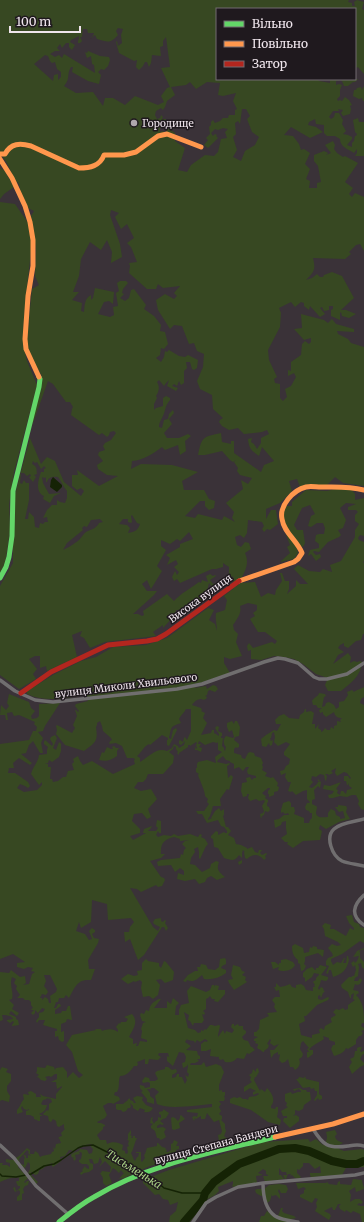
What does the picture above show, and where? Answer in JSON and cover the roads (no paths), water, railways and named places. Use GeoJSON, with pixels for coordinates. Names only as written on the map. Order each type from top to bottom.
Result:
{"type":"FeatureCollection","features":[{"type":"Feature","properties":{"kind":"street"},"geometry":{"type":"LineString","coordinates":[[0,154],[5,154],[9,147],[22,144],[31,146],[79,168],[87,168],[100,163],[104,155],[124,155],[136,152],[158,136],[167,134],[201,147]]}},
{"type":"Feature","properties":{"kind":"street"},"geometry":{"type":"LineString","coordinates":[[0,158],[20,195],[30,222],[33,240],[33,266],[28,296],[25,338],[26,349],[40,379],[13,491],[11,504],[12,546],[10,556],[7,566],[0,578]]}},
{"type":"Feature","properties":{"kind":"street","name":"Висока вулиця"},"geometry":{"type":"LineString","coordinates":[[21,693],[51,672],[108,644],[157,639],[239,581],[251,578],[267,570],[298,559],[302,553],[300,546],[289,535],[282,523],[281,511],[283,506],[298,490],[305,487],[352,487],[364,490]]}},
{"type":"Feature","properties":{"kind":"street","name":"вулиця Миколи Хвильового"},"geometry":{"type":"LineString","coordinates":[[0,680],[5,685],[34,700],[53,702],[177,689],[202,684],[278,658],[298,663],[314,677],[319,679],[327,679],[347,674],[364,663]]}},
{"type":"Feature","properties":{"kind":"street"},"geometry":{"type":"LineString","coordinates":[[364,819],[339,826],[334,829],[330,836],[330,846],[339,859],[343,862],[364,866]]}},
{"type":"Feature","properties":{"kind":"street"},"geometry":{"type":"LineString","coordinates":[[364,895],[356,903],[354,914],[364,925]]}},
{"type":"Feature","properties":{"kind":"street","name":"вулиця Степана Бандери"},"geometry":{"type":"LineString","coordinates":[[59,1222],[84,1202],[99,1193],[153,1170],[199,1156],[278,1136],[313,1129],[364,1114]]}},
{"type":"Feature","properties":{"kind":"street"},"geometry":{"type":"LineString","coordinates":[[313,1129],[320,1140],[329,1146],[339,1147],[359,1144],[364,1146]]}},
{"type":"Feature","properties":{"kind":"street"},"geometry":{"type":"LineString","coordinates":[[0,1145],[14,1158],[36,1186],[68,1214]]}},
{"type":"Feature","properties":{"kind":"street"},"geometry":{"type":"LineString","coordinates":[[193,1222],[206,1204],[216,1197],[238,1187],[364,1173]]}},
{"type":"Feature","properties":{"kind":"street"},"geometry":{"type":"LineString","coordinates":[[264,1183],[263,1194],[271,1211],[282,1219],[298,1222]]}},
{"type":"Feature","properties":{"kind":"waterway","name":"Тисьменька"},"geometry":{"type":"LineString","coordinates":[[0,1174],[2,1176],[16,1177],[31,1174],[44,1166],[54,1164],[78,1148],[93,1145],[116,1155],[128,1164],[144,1172]]}},
{"type":"Feature","properties":{"kind":"waterway"},"geometry":{"type":"LineString","coordinates":[[184,1222],[203,1200],[205,1193],[214,1182],[239,1164],[279,1149],[295,1148],[309,1151],[332,1161],[346,1164],[357,1164],[364,1161]]}},
{"type":"Feature","properties":{"kind":"waterway","name":"Тисьменька"},"geometry":{"type":"LineString","coordinates":[[147,1174],[164,1188],[182,1193],[205,1193]]}},
{"type":"Feature","properties":{"kind":"place","name":"Городище"},"geometry":{"type":"Point","coordinates":[134,123]}}]}
